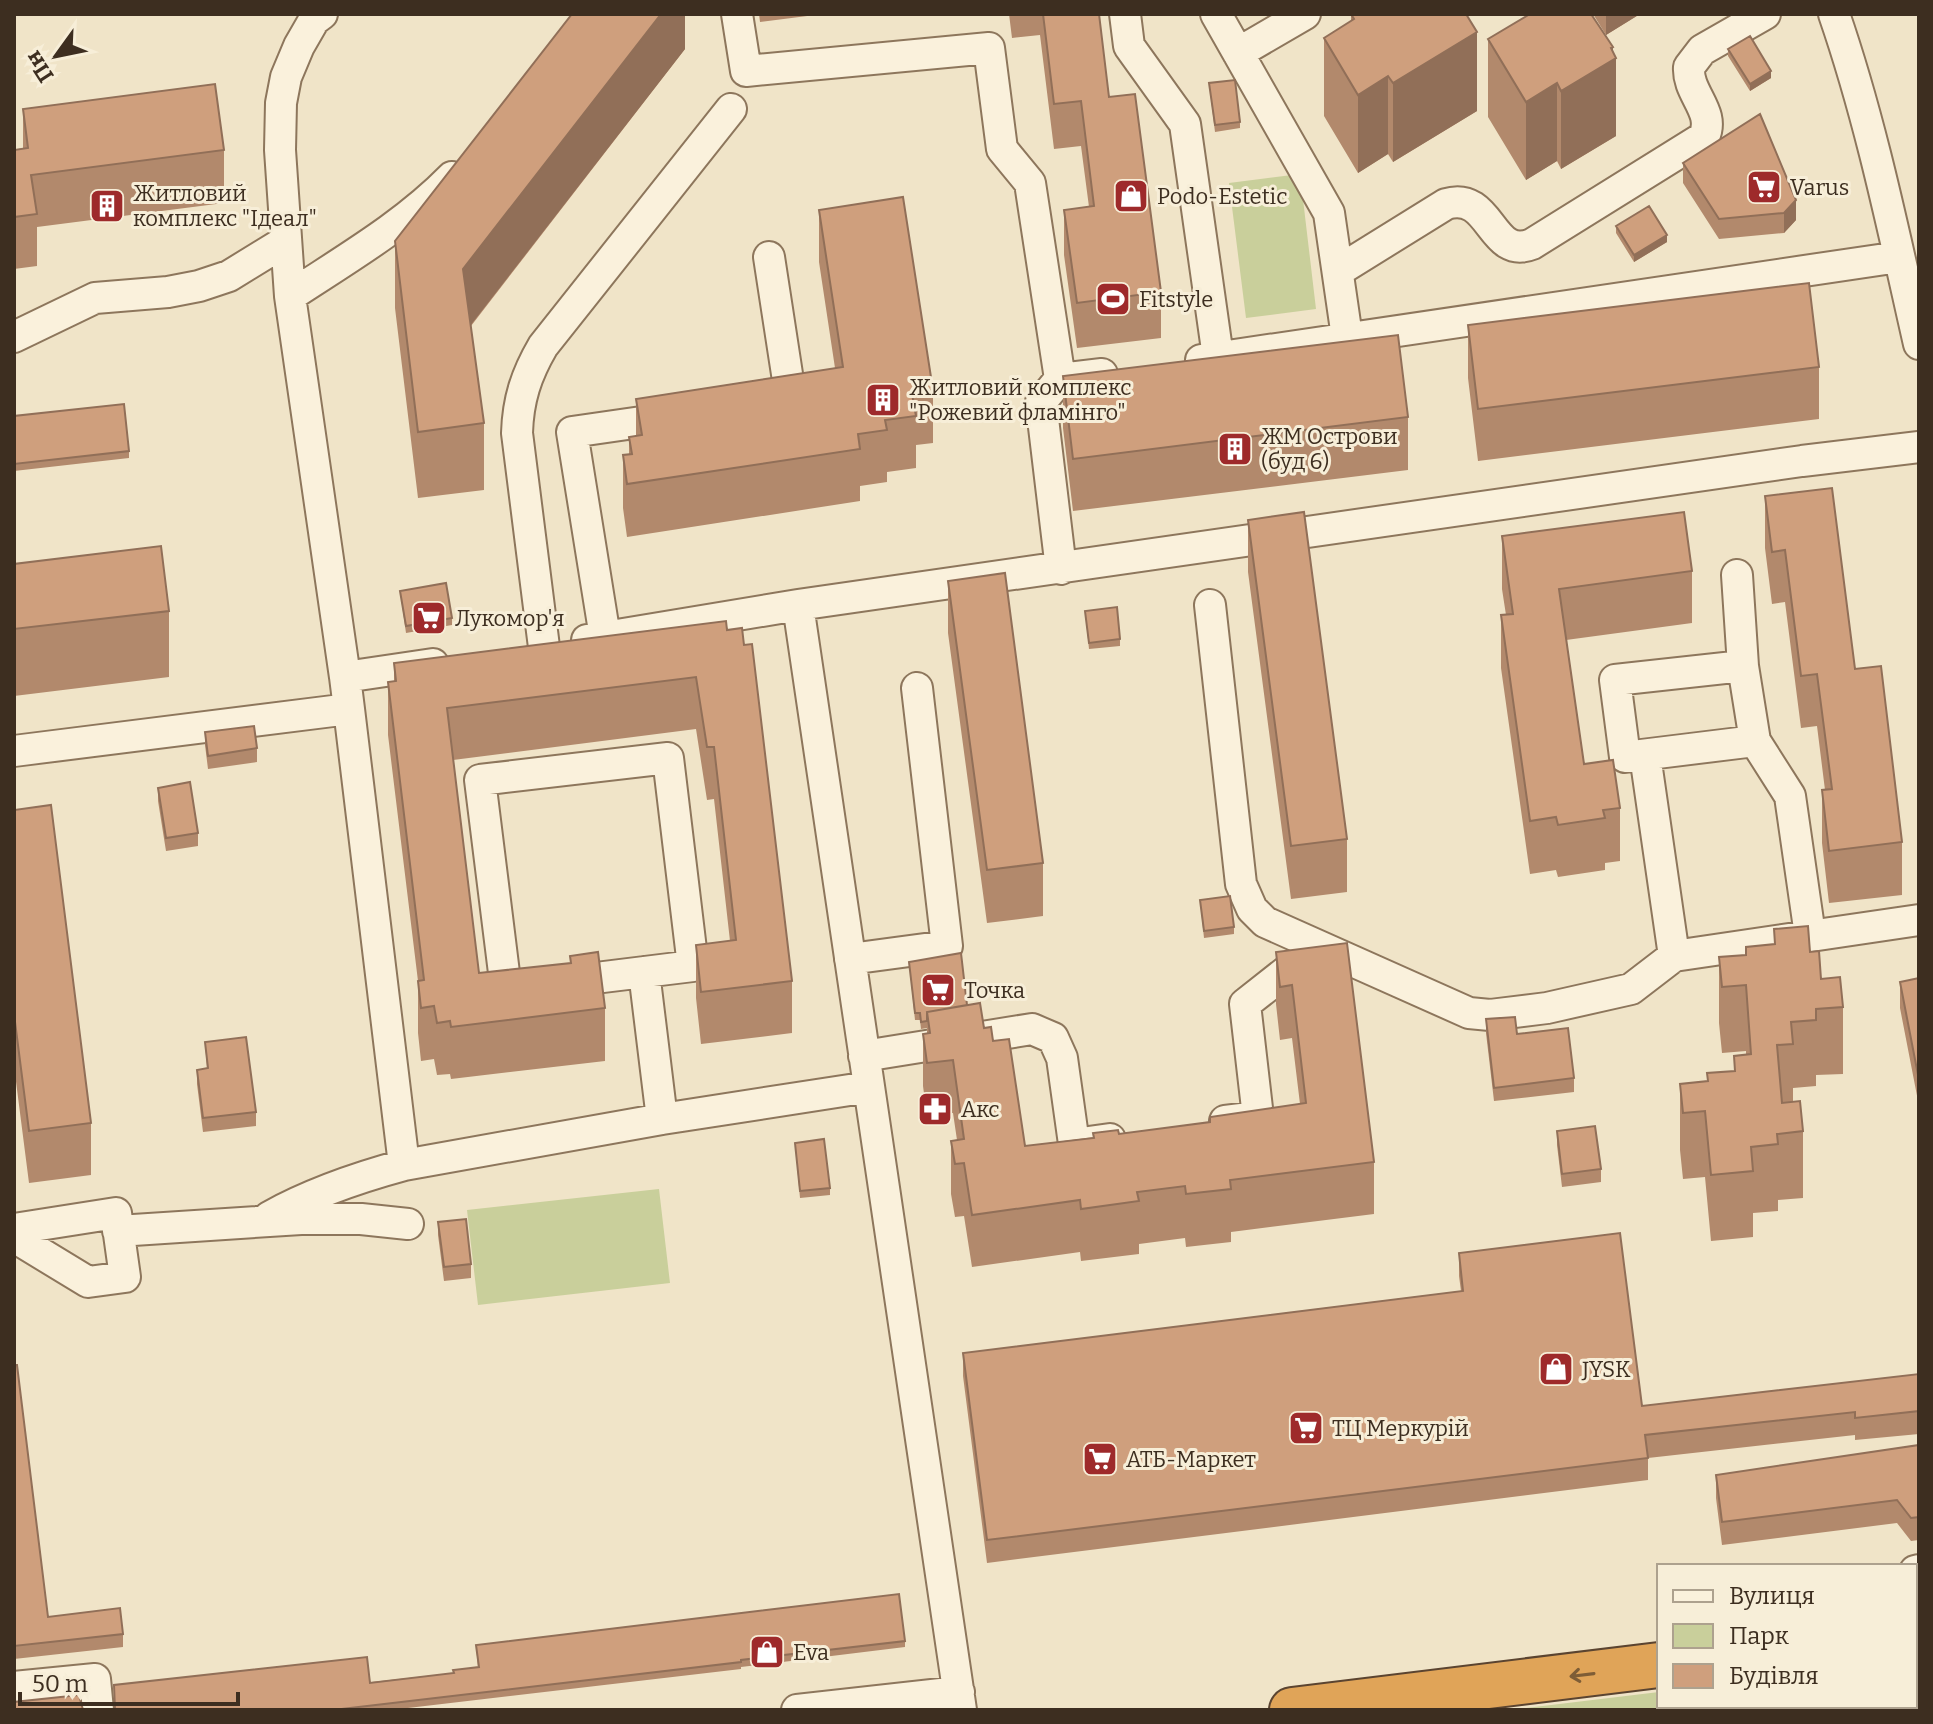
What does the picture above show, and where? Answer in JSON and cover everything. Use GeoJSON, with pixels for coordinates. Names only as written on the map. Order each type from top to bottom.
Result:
{"type":"FeatureCollection","features":[{"type":"Feature","properties":{"kind":"highway"},"geometry":{"type":"LineString","coordinates":[[1292,1710],[1657,1665]]}},
{"type":"Feature","properties":{"kind":"street"},"geometry":{"type":"LineString","coordinates":[[737,14],[746,71],[989,48],[1002,149],[1030,183],[1060,379]]}},
{"type":"Feature","properties":{"kind":"street"},"geometry":{"type":"LineString","coordinates":[[1125,14],[1129,46],[1185,124],[1218,357]]}},
{"type":"Feature","properties":{"kind":"street"},"geometry":{"type":"LineString","coordinates":[[1216,14],[1329,213],[1347,337]]}},
{"type":"Feature","properties":{"kind":"street"},"geometry":{"type":"LineString","coordinates":[[1238,53],[1305,14]]}},
{"type":"Feature","properties":{"kind":"street"},"geometry":{"type":"LineString","coordinates":[[1338,271],[1446,204],[1455,202],[1472,204],[1507,243],[1516,247],[1532,244],[1704,137],[1707,114],[1692,89],[1689,67],[1702,50],[1765,14]]}},
{"type":"Feature","properties":{"kind":"street"},"geometry":{"type":"LineString","coordinates":[[1834,14],[1848,55],[1919,344]]}},
{"type":"Feature","properties":{"kind":"street"},"geometry":{"type":"LineString","coordinates":[[316,16],[286,77],[281,103],[280,150],[290,296],[345,677],[404,1165]]}},
{"type":"Feature","properties":{"kind":"street"},"geometry":{"type":"LineString","coordinates":[[544,647],[517,433],[522,389],[543,346],[731,109]]}},
{"type":"Feature","properties":{"kind":"street"},"geometry":{"type":"LineString","coordinates":[[290,296],[393,228],[429,200],[472,154]]}},
{"type":"Feature","properties":{"kind":"street"},"geometry":{"type":"LineString","coordinates":[[14,337],[95,298],[168,292],[229,276],[286,241]]}},
{"type":"Feature","properties":{"kind":"street"},"geometry":{"type":"LineString","coordinates":[[744,407],[791,400],[769,257]]}},
{"type":"Feature","properties":{"kind":"street"},"geometry":{"type":"LineString","coordinates":[[1170,364],[1899,257]]}},
{"type":"Feature","properties":{"kind":"street"},"geometry":{"type":"LineString","coordinates":[[1061,569],[1041,402],[1060,379],[1123,371]]}},
{"type":"Feature","properties":{"kind":"street"},"geometry":{"type":"LineString","coordinates":[[605,637],[572,432],[697,414]]}},
{"type":"Feature","properties":{"kind":"street"},"geometry":{"type":"LineString","coordinates":[[513,652],[798,605],[1802,461],[1919,447]]}},
{"type":"Feature","properties":{"kind":"street"},"geometry":{"type":"LineString","coordinates":[[1737,575],[1743,666],[1755,741],[1790,796],[1810,935]]}},
{"type":"Feature","properties":{"kind":"street"},"geometry":{"type":"LineString","coordinates":[[797,1710],[960,1701],[798,605]]}},
{"type":"Feature","properties":{"kind":"street"},"geometry":{"type":"LineString","coordinates":[[1210,605],[1241,884],[1245,897],[1265,922],[1469,1013],[1490,1015],[1547,1008],[1631,989],[1674,956],[1919,920]]}},
{"type":"Feature","properties":{"kind":"street"},"geometry":{"type":"LineString","coordinates":[[345,677],[468,659]]}},
{"type":"Feature","properties":{"kind":"street"},"geometry":{"type":"LineString","coordinates":[[1743,666],[1615,680],[1625,757],[1755,741]]}},
{"type":"Feature","properties":{"kind":"street"},"geometry":{"type":"LineString","coordinates":[[850,959],[947,946],[917,688]]}},
{"type":"Feature","properties":{"kind":"street"},"geometry":{"type":"LineString","coordinates":[[14,751],[349,709]]}},
{"type":"Feature","properties":{"kind":"street"},"geometry":{"type":"LineString","coordinates":[[1645,755],[1674,956]]}},
{"type":"Feature","properties":{"kind":"street"},"geometry":{"type":"LineString","coordinates":[[668,758],[693,966],[644,972],[506,989],[480,780],[668,758]]}},
{"type":"Feature","properties":{"kind":"street"},"geometry":{"type":"LineString","coordinates":[[1196,1126],[1258,1117],[1245,1004],[1320,944]]}},
{"type":"Feature","properties":{"kind":"street"},"geometry":{"type":"LineString","coordinates":[[644,972],[662,1119]]}},
{"type":"Feature","properties":{"kind":"street"},"geometry":{"type":"LineString","coordinates":[[864,1056],[1032,1029],[1053,1038],[1062,1058],[1074,1144],[1135,1135]]}},
{"type":"Feature","properties":{"kind":"street"},"geometry":{"type":"LineString","coordinates":[[257,1223],[342,1182],[404,1165],[662,1119],[869,1087]]}},
{"type":"Feature","properties":{"kind":"street"},"geometry":{"type":"LineString","coordinates":[[14,1229],[116,1213],[125,1277],[88,1282],[14,1237]]}},
{"type":"Feature","properties":{"kind":"street"},"geometry":{"type":"LineString","coordinates":[[118,1231],[301,1219],[361,1219],[408,1224]]}},
{"type":"Feature","properties":{"kind":"street"},"geometry":{"type":"LineString","coordinates":[[14,1687],[95,1679],[98,1710]]}},
{"type":"Feature","properties":{"kind":"green space"},"geometry":{"type":"Polygon","coordinates":[[[1300,174],[1316,309],[1246,318],[1229,183],[1300,174]]]}},
{"type":"Feature","properties":{"kind":"green space"},"geometry":{"type":"Polygon","coordinates":[[[659,1189],[670,1283],[478,1305],[467,1210],[659,1189]]]}},
{"type":"Feature","properties":{"kind":"green space"},"geometry":{"type":"Polygon","coordinates":[[[1657,1692],[1657,1708],[1710,1708],[1693,1710],[1510,1710],[1657,1692]]]}},
{"type":"Feature","properties":{"kind":"building"},"geometry":{"type":"Polygon","coordinates":[[[572,14],[661,14],[463,269],[484,423],[418,432],[395,241],[572,14]]]}},
{"type":"Feature","properties":{"kind":"building"},"geometry":{"type":"Polygon","coordinates":[[[1043,14],[1099,14],[1109,97],[1135,94],[1161,292],[1077,303],[1064,210],[1094,206],[1081,101],[1054,104],[1043,14]]]}},
{"type":"Feature","properties":{"kind":"building"},"geometry":{"type":"Polygon","coordinates":[[[1351,14],[1466,14],[1477,32],[1393,83],[1388,76],[1358,95],[1324,38],[1354,19],[1351,14]]]}},
{"type":"Feature","properties":{"kind":"building"},"geometry":{"type":"Polygon","coordinates":[[[1530,14],[1591,14],[1613,47],[1616,58],[1561,91],[1557,83],[1526,102],[1488,39],[1530,14]]]}},
{"type":"Feature","properties":{"kind":"building"},"geometry":{"type":"Polygon","coordinates":[[[1750,36],[1771,71],[1750,84],[1728,49],[1750,36]]]}},
{"type":"Feature","properties":{"kind":"building"},"geometry":{"type":"Polygon","coordinates":[[[1235,80],[1240,122],[1215,125],[1209,83],[1235,80]]]}},
{"type":"Feature","properties":{"kind":"building"},"geometry":{"type":"Polygon","coordinates":[[[215,84],[224,150],[31,175],[37,214],[14,217],[14,150],[28,148],[23,109],[215,84]]]}},
{"type":"Feature","properties":{"kind":"building"},"geometry":{"type":"Polygon","coordinates":[[[1760,114],[1796,200],[1784,213],[1719,219],[1683,163],[1760,114]]]}},
{"type":"Feature","properties":{"kind":"building"},"geometry":{"type":"Polygon","coordinates":[[[903,197],[933,390],[912,394],[916,416],[885,420],[887,430],[858,434],[860,449],[627,484],[623,455],[632,454],[629,437],[642,435],[636,399],[843,367],[819,210],[903,197]]]}},
{"type":"Feature","properties":{"kind":"building"},"geometry":{"type":"Polygon","coordinates":[[[1649,206],[1667,235],[1634,255],[1616,226],[1649,206]]]}},
{"type":"Feature","properties":{"kind":"building"},"geometry":{"type":"Polygon","coordinates":[[[1809,283],[1819,367],[1478,409],[1468,325],[1809,283]]]}},
{"type":"Feature","properties":{"kind":"building"},"geometry":{"type":"Polygon","coordinates":[[[1398,335],[1408,417],[1073,459],[1063,376],[1398,335]]]}},
{"type":"Feature","properties":{"kind":"building"},"geometry":{"type":"Polygon","coordinates":[[[124,404],[129,451],[14,464],[14,416],[124,404]]]}},
{"type":"Feature","properties":{"kind":"building"},"geometry":{"type":"Polygon","coordinates":[[[1832,488],[1855,669],[1881,666],[1902,842],[1829,851],[1822,790],[1832,789],[1817,674],[1801,676],[1785,550],[1772,552],[1765,496],[1832,488]]]}},
{"type":"Feature","properties":{"kind":"building"},"geometry":{"type":"Polygon","coordinates":[[[1304,512],[1347,839],[1291,846],[1248,520],[1304,512]]]}},
{"type":"Feature","properties":{"kind":"building"},"geometry":{"type":"Polygon","coordinates":[[[1684,512],[1692,571],[1559,589],[1584,764],[1613,760],[1620,808],[1603,810],[1605,818],[1558,825],[1556,817],[1530,821],[1501,615],[1513,614],[1502,536],[1684,512]]]}},
{"type":"Feature","properties":{"kind":"building"},"geometry":{"type":"Polygon","coordinates":[[[161,546],[169,611],[14,629],[14,564],[161,546]]]}},
{"type":"Feature","properties":{"kind":"building"},"geometry":{"type":"Polygon","coordinates":[[[1005,573],[1043,863],[987,870],[948,581],[1005,573]]]}},
{"type":"Feature","properties":{"kind":"building"},"geometry":{"type":"Polygon","coordinates":[[[446,583],[452,618],[406,626],[400,591],[446,583]]]}},
{"type":"Feature","properties":{"kind":"building"},"geometry":{"type":"Polygon","coordinates":[[[1117,607],[1120,639],[1089,643],[1085,611],[1117,607]]]}},
{"type":"Feature","properties":{"kind":"building"},"geometry":{"type":"Polygon","coordinates":[[[726,621],[727,630],[742,628],[744,645],[752,644],[792,981],[701,992],[696,945],[736,940],[714,747],[707,747],[696,677],[447,708],[479,973],[571,963],[570,956],[598,952],[605,1008],[451,1027],[450,1021],[437,1023],[434,1006],[421,1008],[418,981],[424,980],[388,682],[396,681],[394,663],[726,621]]]}},
{"type":"Feature","properties":{"kind":"building"},"geometry":{"type":"Polygon","coordinates":[[[254,726],[257,748],[208,756],[205,732],[254,726]]]}},
{"type":"Feature","properties":{"kind":"building"},"geometry":{"type":"Polygon","coordinates":[[[190,782],[198,833],[166,838],[158,788],[190,782]]]}},
{"type":"Feature","properties":{"kind":"building"},"geometry":{"type":"Polygon","coordinates":[[[51,805],[91,1123],[29,1131],[14,1014],[14,810],[51,805]]]}},
{"type":"Feature","properties":{"kind":"building"},"geometry":{"type":"Polygon","coordinates":[[[1230,896],[1234,927],[1204,931],[1200,900],[1230,896]]]}},
{"type":"Feature","properties":{"kind":"building"},"geometry":{"type":"Polygon","coordinates":[[[1808,926],[1810,952],[1819,951],[1821,979],[1840,977],[1843,1007],[1816,1009],[1816,1020],[1791,1022],[1793,1044],[1777,1045],[1782,1103],[1800,1101],[1803,1131],[1777,1134],[1778,1144],[1751,1147],[1753,1171],[1711,1175],[1705,1111],[1683,1113],[1680,1084],[1708,1081],[1707,1073],[1735,1071],[1734,1056],[1751,1054],[1746,985],[1722,987],[1719,957],[1746,955],[1746,947],[1775,944],[1774,929],[1808,926]]]}},
{"type":"Feature","properties":{"kind":"building"},"geometry":{"type":"Polygon","coordinates":[[[1347,943],[1374,1162],[1230,1180],[1231,1189],[1186,1194],[1185,1186],[1137,1192],[1139,1201],[1081,1209],[1080,1200],[972,1215],[964,1163],[955,1164],[951,1141],[964,1139],[953,1060],[927,1063],[923,1034],[930,1033],[927,1012],[980,1003],[984,1028],[991,1027],[993,1041],[1009,1039],[1025,1146],[1094,1138],[1093,1133],[1118,1130],[1119,1134],[1210,1122],[1210,1117],[1306,1103],[1292,985],[1280,987],[1276,952],[1347,943]]]}},
{"type":"Feature","properties":{"kind":"building","name":"Точка"},"geometry":{"type":"Polygon","coordinates":[[[961,953],[967,1005],[927,1012],[927,1021],[921,1022],[920,1013],[915,1013],[909,962],[961,953]]]}},
{"type":"Feature","properties":{"kind":"building"},"geometry":{"type":"Polygon","coordinates":[[[1919,978],[1919,1080],[1900,982],[1919,978]]]}},
{"type":"Feature","properties":{"kind":"building"},"geometry":{"type":"Polygon","coordinates":[[[1515,1017],[1517,1034],[1568,1028],[1574,1078],[1494,1088],[1486,1019],[1515,1017]]]}},
{"type":"Feature","properties":{"kind":"building"},"geometry":{"type":"Polygon","coordinates":[[[246,1037],[256,1112],[203,1118],[197,1070],[208,1068],[205,1042],[246,1037]]]}},
{"type":"Feature","properties":{"kind":"building"},"geometry":{"type":"Polygon","coordinates":[[[1595,1126],[1601,1169],[1562,1174],[1557,1131],[1595,1126]]]}},
{"type":"Feature","properties":{"kind":"building"},"geometry":{"type":"Polygon","coordinates":[[[824,1139],[830,1188],[800,1191],[795,1143],[824,1139]]]}},
{"type":"Feature","properties":{"kind":"building"},"geometry":{"type":"Polygon","coordinates":[[[466,1219],[471,1264],[444,1267],[438,1222],[466,1219]]]}},
{"type":"Feature","properties":{"kind":"building","name":"ТЦ Меркурій"},"geometry":{"type":"Polygon","coordinates":[[[1620,1233],[1642,1406],[1919,1374],[1919,1411],[1855,1418],[1855,1412],[1645,1435],[1648,1458],[987,1540],[963,1353],[1463,1291],[1459,1253],[1620,1233]]]}},
{"type":"Feature","properties":{"kind":"building"},"geometry":{"type":"Polygon","coordinates":[[[14,1365],[17,1365],[48,1617],[120,1608],[123,1634],[14,1646],[14,1365]]]}},
{"type":"Feature","properties":{"kind":"building"},"geometry":{"type":"Polygon","coordinates":[[[1919,1445],[1919,1517],[1911,1518],[1897,1500],[1722,1522],[1716,1475],[1919,1445]]]}},
{"type":"Feature","properties":{"kind":"building"},"geometry":{"type":"Polygon","coordinates":[[[899,1594],[905,1641],[333,1710],[115,1710],[114,1685],[367,1657],[370,1683],[479,1667],[476,1645],[899,1594]]]}},
{"type":"Feature","properties":{"kind":"building"},"geometry":{"type":"Polygon","coordinates":[[[79,1695],[83,1710],[14,1710],[14,1702],[79,1695]]]}},
{"type":"Feature","properties":{"kind":"place","name":"Varus"},"geometry":{"type":"Point","coordinates":[1764,187]}},
{"type":"Feature","properties":{"kind":"place","name":"Podo-Estetic"},"geometry":{"type":"Point","coordinates":[1131,196]}},
{"type":"Feature","properties":{"kind":"place","name":"Житловий комплекс \"Ідеал\""},"geometry":{"type":"Point","coordinates":[107,206]}},
{"type":"Feature","properties":{"kind":"place","name":"Fitstyle"},"geometry":{"type":"Point","coordinates":[1113,299]}},
{"type":"Feature","properties":{"kind":"place","name":"Житловий комплекс \"Рожевий фламінго\""},"geometry":{"type":"Point","coordinates":[883,400]}},
{"type":"Feature","properties":{"kind":"place","name":"ЖМ Острови (буд 6)"},"geometry":{"type":"Point","coordinates":[1235,449]}},
{"type":"Feature","properties":{"kind":"place","name":"Лукомор'я"},"geometry":{"type":"Point","coordinates":[429,618]}},
{"type":"Feature","properties":{"kind":"place","name":"Точка"},"geometry":{"type":"Point","coordinates":[938,990]}},
{"type":"Feature","properties":{"kind":"place","name":"Акс"},"geometry":{"type":"Point","coordinates":[935,1109]}},
{"type":"Feature","properties":{"kind":"place","name":"JYSK"},"geometry":{"type":"Point","coordinates":[1556,1369]}},
{"type":"Feature","properties":{"kind":"place","name":"ТЦ Меркурій"},"geometry":{"type":"Point","coordinates":[1306,1428]}},
{"type":"Feature","properties":{"kind":"place","name":"АТБ-Маркет"},"geometry":{"type":"Point","coordinates":[1100,1459]}},
{"type":"Feature","properties":{"kind":"place","name":"Eva"},"geometry":{"type":"Point","coordinates":[767,1652]}}]}
